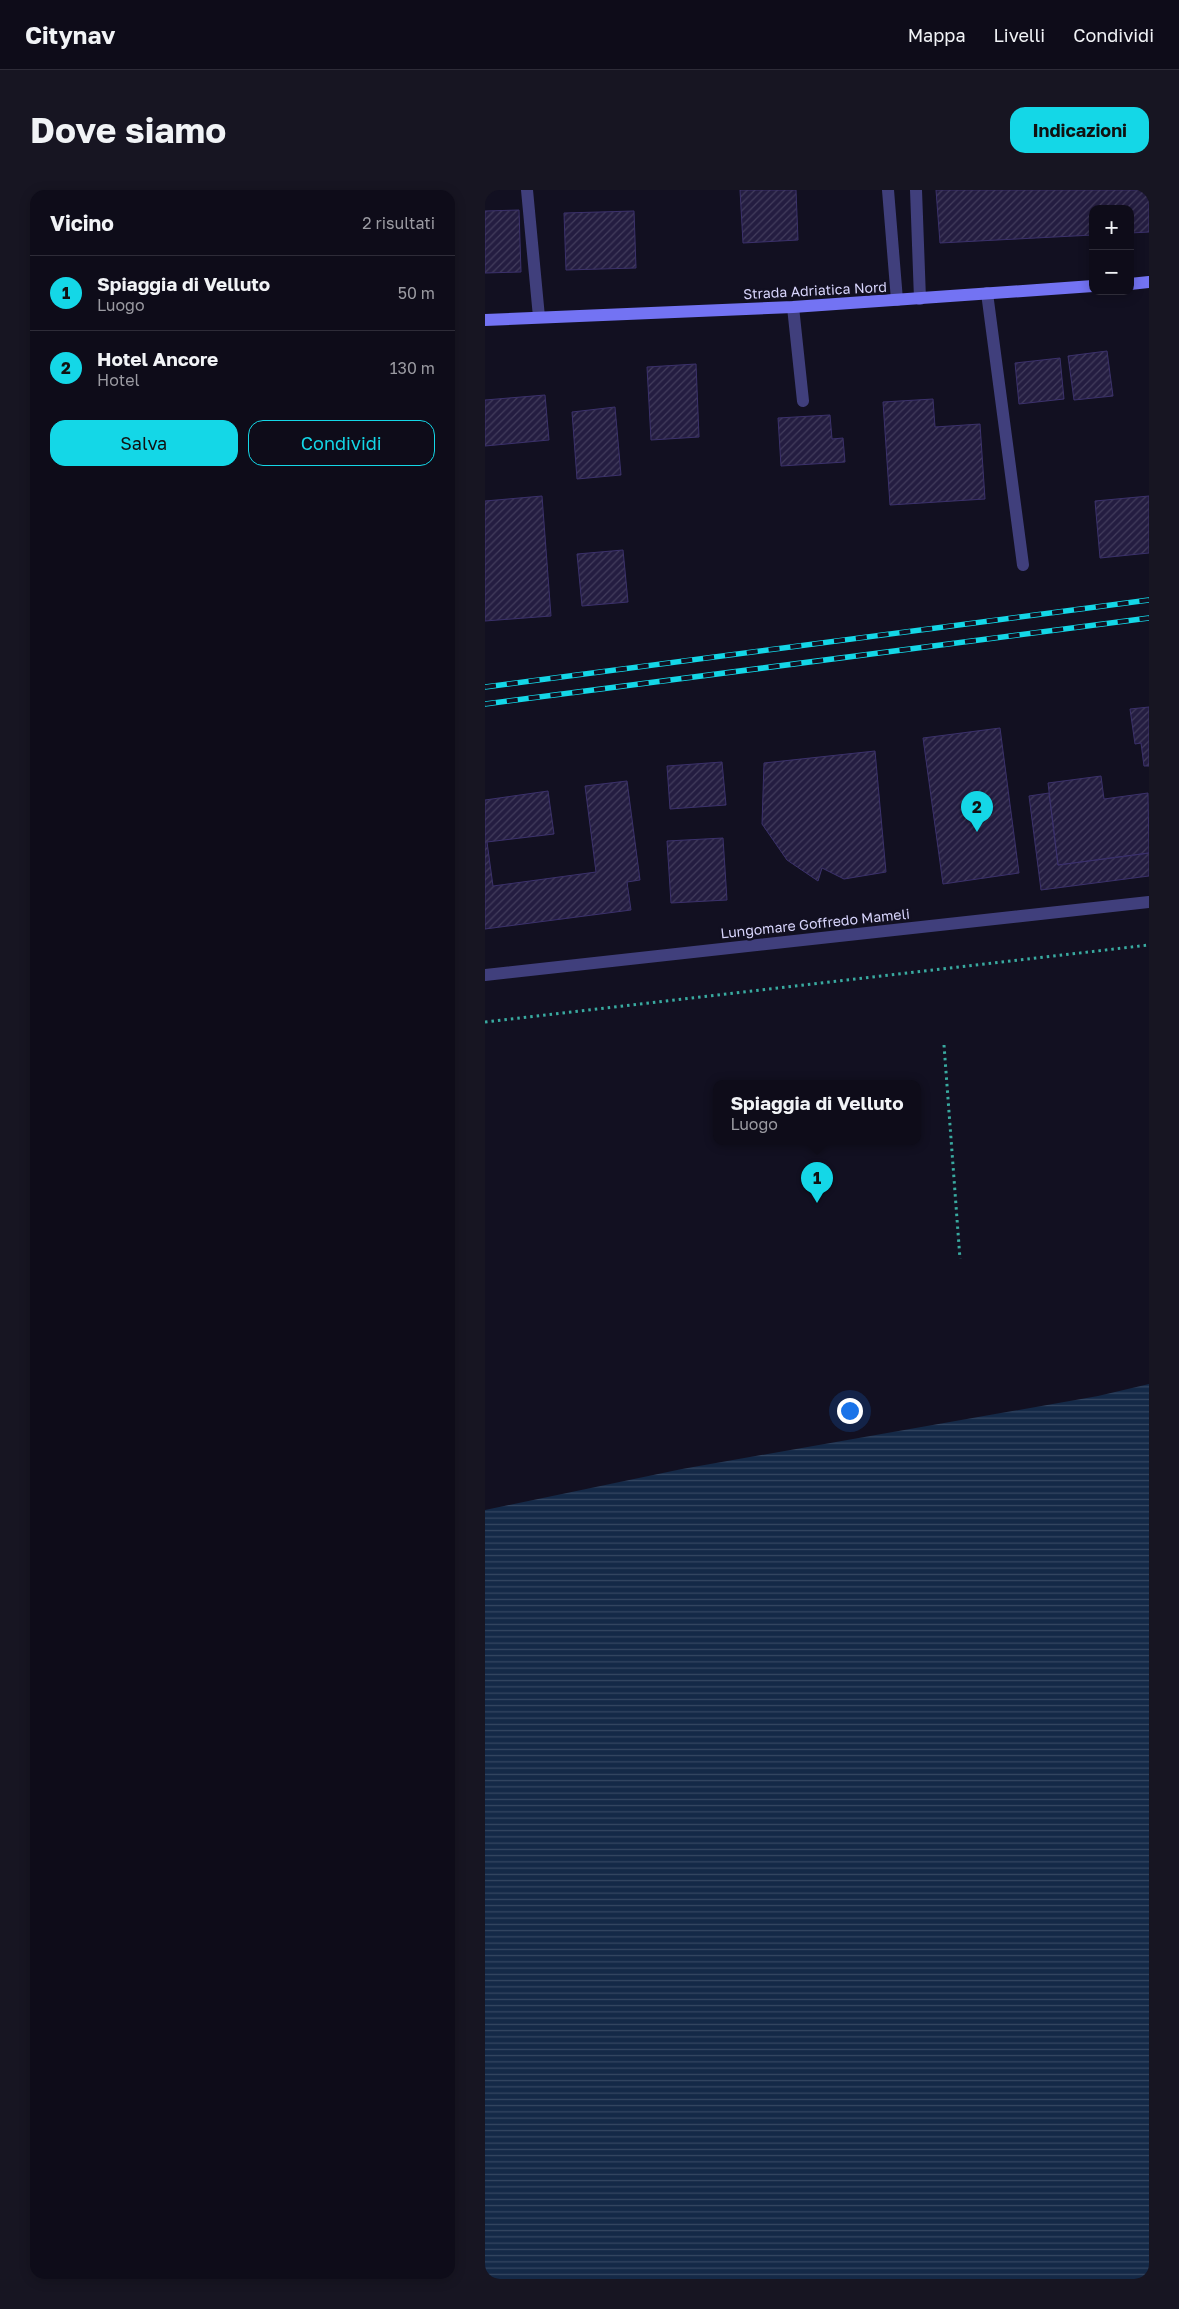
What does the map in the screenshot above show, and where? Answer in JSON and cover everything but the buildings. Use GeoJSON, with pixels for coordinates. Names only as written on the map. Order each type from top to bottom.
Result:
{"type":"FeatureCollection","features":[{"type":"Feature","properties":{"kind":"main road"},"geometry":{"type":"LineString","coordinates":[[1134,284],[1149,282]]}},
{"type":"Feature","properties":{"kind":"main road","name":"Strada Adriatica Nord"},"geometry":{"type":"LineString","coordinates":[[485,320],[793,307],[1089,286]]}},
{"type":"Feature","properties":{"kind":"street"},"geometry":{"type":"LineString","coordinates":[[527,190],[539,317]]}},
{"type":"Feature","properties":{"kind":"street"},"geometry":{"type":"LineString","coordinates":[[888,190],[897,300]]}},
{"type":"Feature","properties":{"kind":"street"},"geometry":{"type":"LineString","coordinates":[[916,190],[920,299]]}},
{"type":"Feature","properties":{"kind":"street"},"geometry":{"type":"LineString","coordinates":[[987,294],[1023,565]]}},
{"type":"Feature","properties":{"kind":"street"},"geometry":{"type":"LineString","coordinates":[[793,307],[803,401]]}},
{"type":"Feature","properties":{"kind":"street","name":"Lungomare Goffredo Mameli"},"geometry":{"type":"LineString","coordinates":[[485,975],[1149,902]]}},
{"type":"Feature","properties":{"kind":"path"},"geometry":{"type":"LineString","coordinates":[[485,1022],[1149,945]]}},
{"type":"Feature","properties":{"kind":"path"},"geometry":{"type":"LineString","coordinates":[[944,1045],[960,1258]]}},
{"type":"Feature","properties":{"kind":"water"},"geometry":{"type":"Polygon","coordinates":[[[1149,1384],[1149,2279],[485,2279],[485,1510],[682,1469],[1098,1396],[1149,1384]]]}},
{"type":"Feature","properties":{"kind":"railway"},"geometry":{"type":"LineString","coordinates":[[485,687],[1149,600]]}},
{"type":"Feature","properties":{"kind":"railway"},"geometry":{"type":"LineString","coordinates":[[485,704],[1149,618]]}},
{"type":"Feature","properties":{"kind":"place","name":"Hotel Ancore"},"geometry":{"type":"Point","coordinates":[977,832]}},
{"type":"Feature","properties":{"kind":"place","name":"Spiaggia di Velluto"},"geometry":{"type":"Point","coordinates":[817,1203]}}]}
